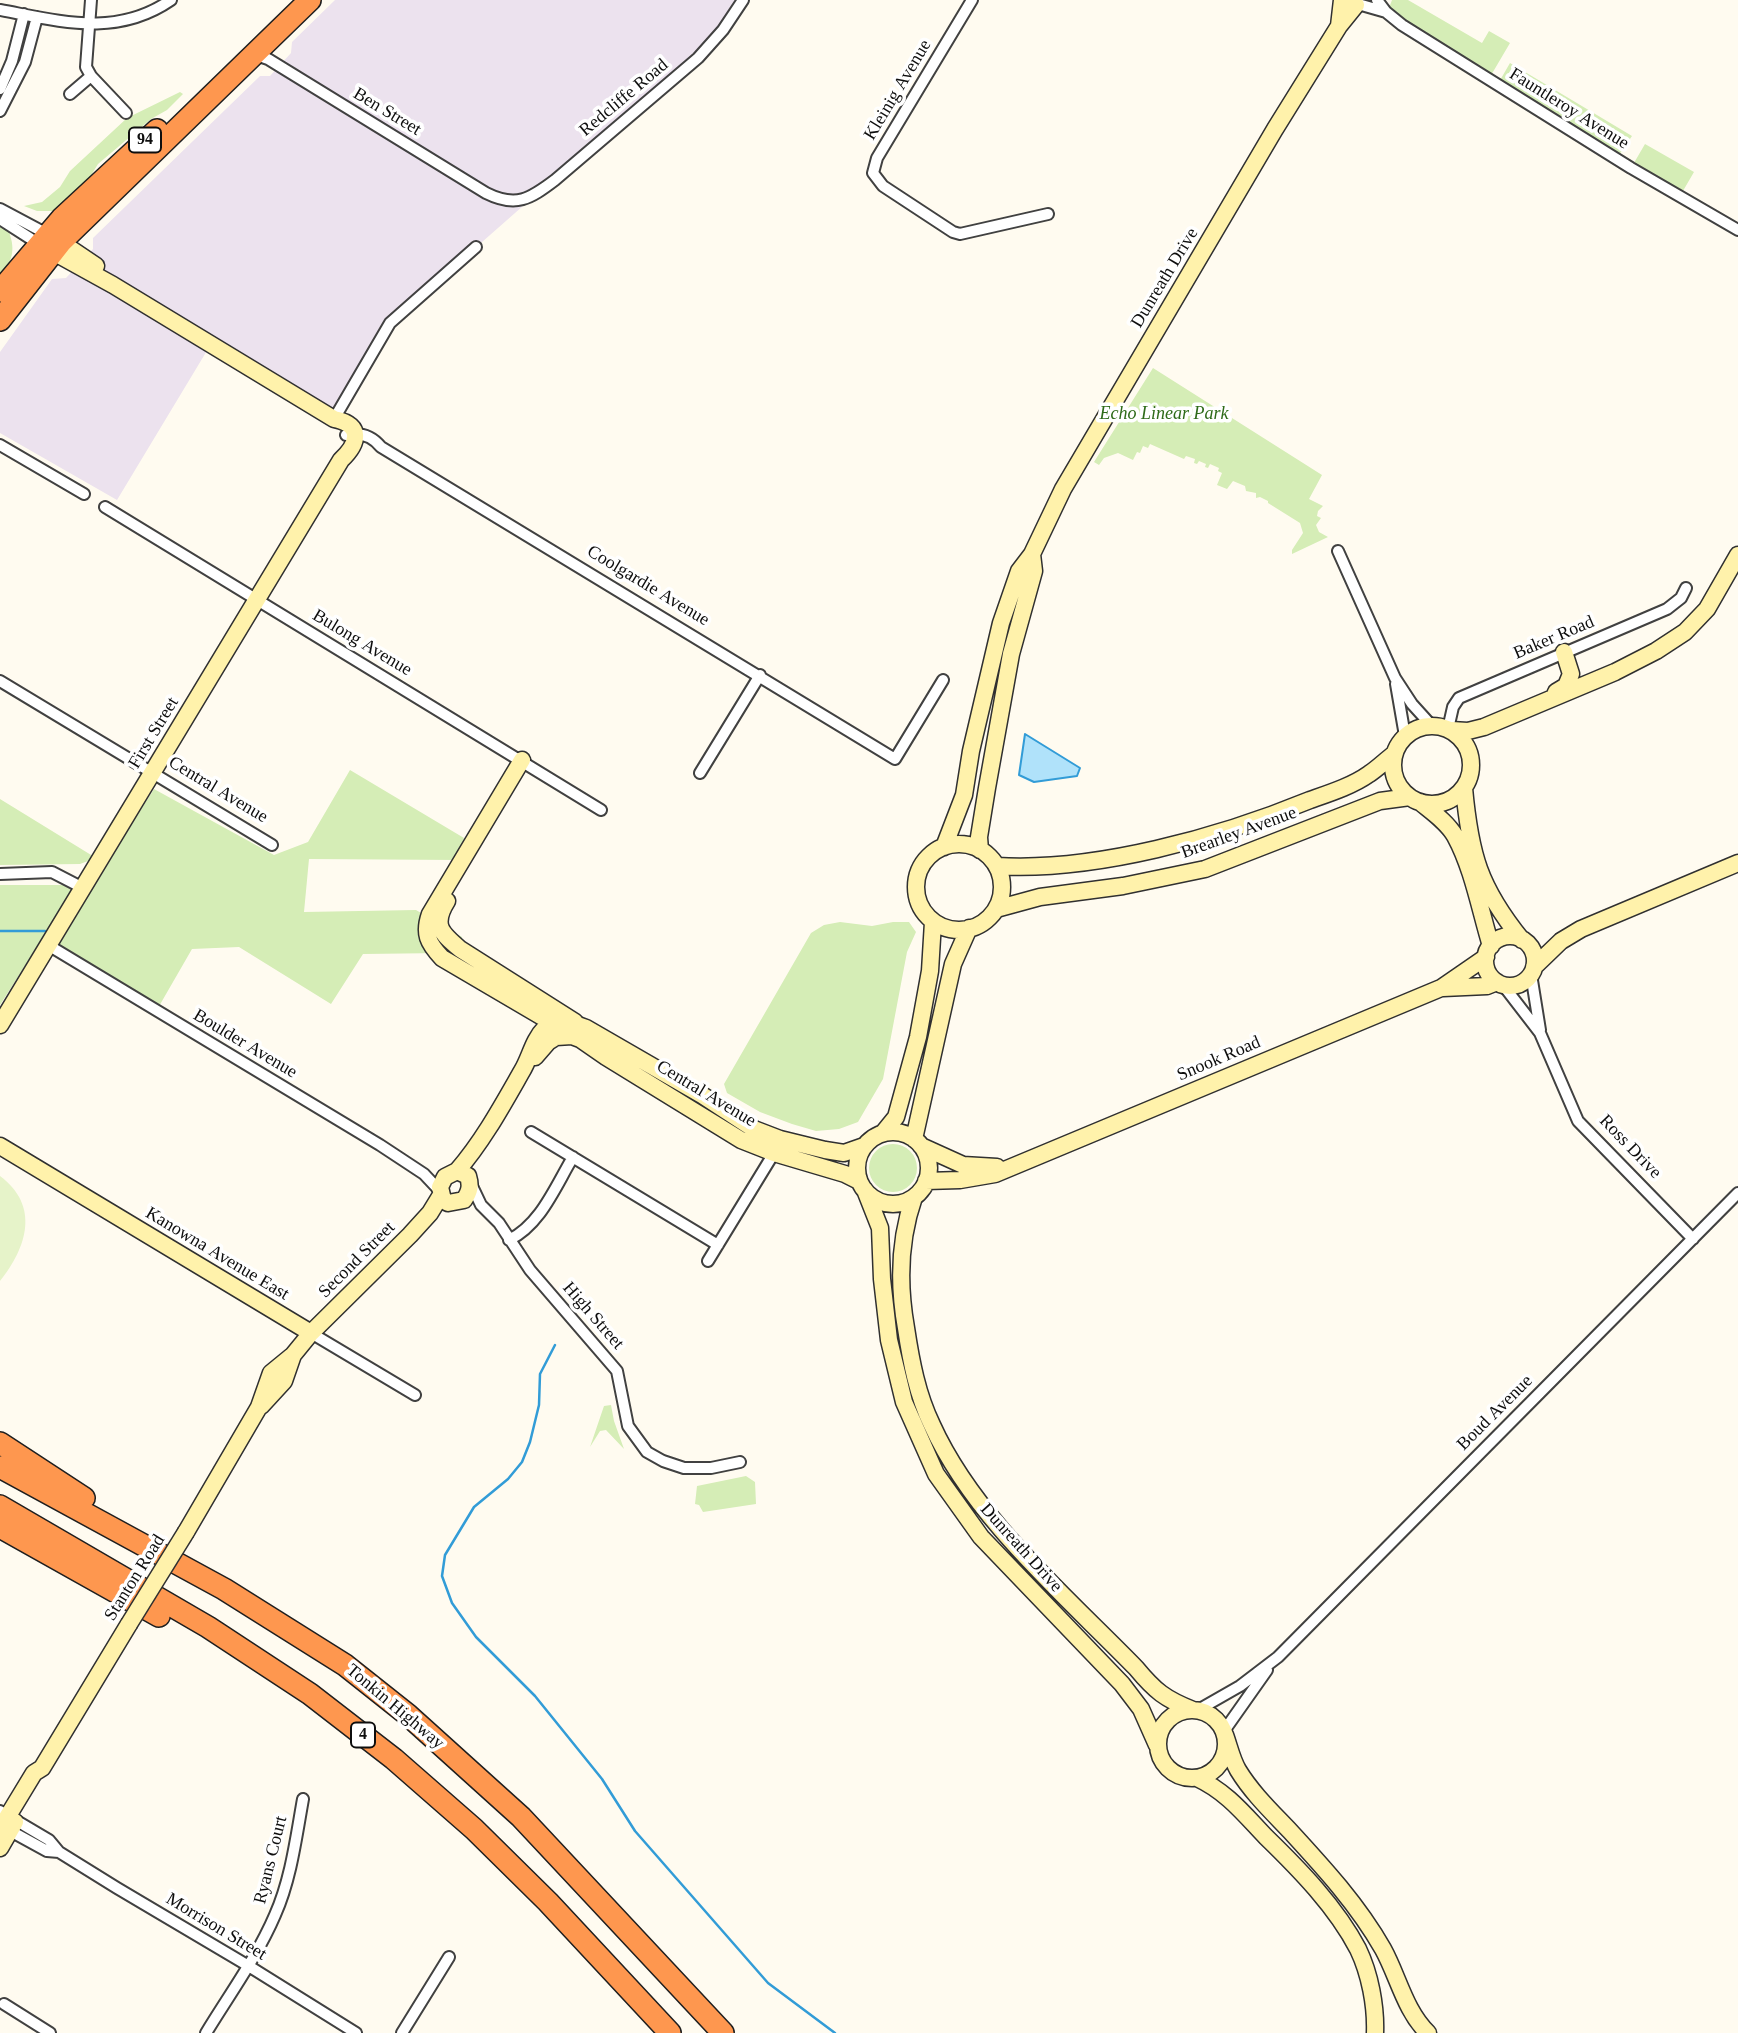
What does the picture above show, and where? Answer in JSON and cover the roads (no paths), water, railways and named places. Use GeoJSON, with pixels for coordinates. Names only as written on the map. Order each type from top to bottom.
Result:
{"type":"FeatureCollection","features":[{"type":"Feature","properties":{"kind":"highway","name":"94"},"geometry":{"type":"LineString","coordinates":[[0,291],[50,243],[103,199],[251,52],[298,0]]}},
{"type":"Feature","properties":{"kind":"highway","name":"94"},"geometry":{"type":"LineString","coordinates":[[251,52],[310,0]]}},
{"type":"Feature","properties":{"kind":"highway","name":"94"},"geometry":{"type":"LineString","coordinates":[[0,320],[50,243]]}},
{"type":"Feature","properties":{"kind":"highway","name":"4"},"geometry":{"type":"LineString","coordinates":[[0,1443],[224,1589]]}},
{"type":"Feature","properties":{"kind":"highway","name":"Tonkin Highway"},"geometry":{"type":"LineString","coordinates":[[0,1466],[224,1589],[345,1665],[439,1742],[521,1817],[723,2033]]}},
{"type":"Feature","properties":{"kind":"highway","name":"4"},"geometry":{"type":"LineString","coordinates":[[0,1506],[208,1627],[310,1694],[394,1759],[502,1856],[670,2033]]}},
{"type":"Feature","properties":{"kind":"highway","name":"4"},"geometry":{"type":"LineString","coordinates":[[0,1527],[182,1628],[394,1759]]}},
{"type":"Feature","properties":{"kind":"main road","name":"Dunreath Drive"},"geometry":{"type":"LineString","coordinates":[[944,847],[964,795],[974,738],[1001,623],[1018,571],[1032,554],[1063,489],[1275,128],[1353,2]]}},
{"type":"Feature","properties":{"kind":"main road","name":"Coolgardie Avenue"},"geometry":{"type":"LineString","coordinates":[[50,243],[113,285],[334,419],[349,424],[352,437]]}},
{"type":"Feature","properties":{"kind":"main road","name":"First Street"},"geometry":{"type":"LineString","coordinates":[[0,1025],[341,460],[352,450],[352,437]]}},
{"type":"Feature","properties":{"kind":"main road","name":"Dunreath Drive"},"geometry":{"type":"LineString","coordinates":[[980,850],[979,837],[1011,654],[1034,571],[1032,554]]}},
{"type":"Feature","properties":{"kind":"main road"},"geometry":{"type":"LineString","coordinates":[[1738,555],[1707,610],[1685,632],[1656,651],[1615,672],[1475,730],[1422,727],[1405,736],[1394,754],[1393,766],[1401,789],[1439,817],[1455,836],[1469,874],[1488,951],[1487,971],[1500,983],[1519,984],[1561,941],[1581,929],[1738,863]]}},
{"type":"Feature","properties":{"kind":"main road"},"geometry":{"type":"LineString","coordinates":[[1527,709],[1540,699],[1562,690],[1568,683],[1570,666],[1563,652]]}},
{"type":"Feature","properties":{"kind":"main road"},"geometry":{"type":"LineString","coordinates":[[1415,800],[1432,804],[1444,802],[1455,797],[1464,788],[1470,775],[1471,759],[1465,742],[1450,730]]}},
{"type":"Feature","properties":{"kind":"main road","name":"Brearley Avenue"},"geometry":{"type":"LineString","coordinates":[[997,866],[1023,868],[1067,864],[1162,848],[1228,830],[1297,806],[1368,775],[1394,754]]}},
{"type":"Feature","properties":{"kind":"main road","name":"Central Avenue"},"geometry":{"type":"LineString","coordinates":[[526,763],[430,914],[426,933],[427,941],[442,958],[513,999],[550,1031]]}},
{"type":"Feature","properties":{"kind":"main road","name":"Central Avenue"},"geometry":{"type":"LineString","coordinates":[[526,763],[439,916],[439,925],[445,936],[460,950],[542,1002],[583,1033],[606,1057],[741,1140],[774,1153],[822,1166],[862,1186]]}},
{"type":"Feature","properties":{"kind":"main road"},"geometry":{"type":"LineString","coordinates":[[1464,788],[1469,838],[1482,879],[1493,901],[1531,948],[1533,971]]}},
{"type":"Feature","properties":{"kind":"main road","name":"Brearley Avenue"},"geometry":{"type":"LineString","coordinates":[[996,909],[1040,897],[1123,886],[1205,870],[1380,801],[1415,800]]}},
{"type":"Feature","properties":{"kind":"main road"},"geometry":{"type":"LineString","coordinates":[[956,844],[980,850],[997,866],[1002,880],[996,909],[979,924],[969,928],[956,930],[933,922],[921,908],[916,896],[917,876],[927,858],[944,847],[956,844]]}},
{"type":"Feature","properties":{"kind":"main road"},"geometry":{"type":"LineString","coordinates":[[933,922],[930,971],[918,1037],[896,1117],[883,1133],[864,1146],[857,1163],[862,1186],[873,1198],[894,1203],[914,1197],[926,1181],[929,1163],[918,1142],[953,964],[969,928]]}},
{"type":"Feature","properties":{"kind":"main road"},"geometry":{"type":"LineString","coordinates":[[1488,951],[1502,938],[1516,937],[1522,940]]}},
{"type":"Feature","properties":{"kind":"main road","name":"Snook Road"},"geometry":{"type":"LineString","coordinates":[[926,1181],[960,1180],[995,1174],[1441,988],[1488,951]]}},
{"type":"Feature","properties":{"kind":"main road","name":"Snook Road"},"geometry":{"type":"LineString","coordinates":[[1441,988],[1500,983]]}},
{"type":"Feature","properties":{"kind":"main road","name":"Central Avenue"},"geometry":{"type":"LineString","coordinates":[[513,999],[534,1019],[537,1029],[550,1031],[567,1022],[702,1096],[754,1129],[780,1139],[844,1153],[864,1146]]}},
{"type":"Feature","properties":{"kind":"main road"},"geometry":{"type":"LineString","coordinates":[[542,1002],[548,1011],[550,1031]]}},
{"type":"Feature","properties":{"kind":"main road","name":"Second Street"},"geometry":{"type":"LineString","coordinates":[[311,1333],[454,1187],[523,1069],[550,1031]]}},
{"type":"Feature","properties":{"kind":"main road"},"geometry":{"type":"LineString","coordinates":[[883,1133],[895,1132],[918,1142]]}},
{"type":"Feature","properties":{"kind":"main road","name":"Snook Road"},"geometry":{"type":"LineString","coordinates":[[918,1142],[963,1165],[1013,1166]]}},
{"type":"Feature","properties":{"kind":"main road","name":"Kanowna Avenue East"},"geometry":{"type":"LineString","coordinates":[[0,1146],[311,1333]]}},
{"type":"Feature","properties":{"kind":"main road","name":"Dunreath Drive"},"geometry":{"type":"LineString","coordinates":[[862,1186],[880,1228],[889,1340],[904,1402],[936,1474],[981,1536],[1122,1684],[1141,1709],[1157,1745]]}},
{"type":"Feature","properties":{"kind":"main road","name":"Dunreath Drive"},"geometry":{"type":"LineString","coordinates":[[914,1197],[905,1222],[900,1269],[902,1303],[917,1388],[932,1425],[953,1464],[986,1512],[1153,1689],[1169,1701],[1196,1710]]}},
{"type":"Feature","properties":{"kind":"main road","name":"Stanton Road"},"geometry":{"type":"LineString","coordinates":[[0,1847],[5,1822],[34,1773],[42,1768],[259,1408],[285,1381],[293,1355],[311,1333]]}},
{"type":"Feature","properties":{"kind":"main road"},"geometry":{"type":"LineString","coordinates":[[1375,2033],[1373,1998],[1359,1952],[1347,1930],[1284,1854],[1229,1797],[1197,1778],[1174,1774],[1159,1756],[1157,1745],[1164,1724],[1182,1711],[1196,1710],[1214,1717],[1224,1733],[1237,1768],[1249,1787],[1325,1870],[1359,1912],[1395,1972],[1411,2011],[1428,2033]]}},
{"type":"Feature","properties":{"kind":"main road"},"geometry":{"type":"LineString","coordinates":[[1197,1778],[1208,1774],[1224,1758],[1224,1733]]}},
{"type":"Feature","properties":{"kind":"street"},"geometry":{"type":"LineString","coordinates":[[91,0],[86,67],[90,76],[126,113]]}},
{"type":"Feature","properties":{"kind":"street"},"geometry":{"type":"LineString","coordinates":[[0,10],[90,24],[130,19],[154,12],[171,0]]}},
{"type":"Feature","properties":{"kind":"street","name":"Redcliffe Road"},"geometry":{"type":"LineString","coordinates":[[510,201],[536,194],[679,75],[718,37],[743,0]]}},
{"type":"Feature","properties":{"kind":"street","name":"Kleinig Avenue"},"geometry":{"type":"LineString","coordinates":[[972,0],[877,158],[873,173],[883,186],[960,234],[1048,214]]}},
{"type":"Feature","properties":{"kind":"street","name":"Fauntleroy Avenue"},"geometry":{"type":"LineString","coordinates":[[1377,0],[1386,12],[1402,25],[1738,230]]}},
{"type":"Feature","properties":{"kind":"street","name":"Fauntleroy Avenue"},"geometry":{"type":"LineString","coordinates":[[1353,2],[1386,12]]}},
{"type":"Feature","properties":{"kind":"street"},"geometry":{"type":"LineString","coordinates":[[0,89],[12,61],[24,14]]}},
{"type":"Feature","properties":{"kind":"street"},"geometry":{"type":"LineString","coordinates":[[0,111],[25,62],[37,17]]}},
{"type":"Feature","properties":{"kind":"street","name":"Ben Street"},"geometry":{"type":"LineString","coordinates":[[251,52],[268,59],[486,193],[510,201]]}},
{"type":"Feature","properties":{"kind":"street"},"geometry":{"type":"LineString","coordinates":[[70,94],[90,76]]}},
{"type":"Feature","properties":{"kind":"street","name":"Coolgardie Avenue"},"geometry":{"type":"LineString","coordinates":[[0,209],[50,243]]}},
{"type":"Feature","properties":{"kind":"street","name":"Coolgardie Avenue"},"geometry":{"type":"LineString","coordinates":[[0,219],[50,243]]}},
{"type":"Feature","properties":{"kind":"street"},"geometry":{"type":"LineString","coordinates":[[334,419],[390,323],[476,247]]}},
{"type":"Feature","properties":{"kind":"street","name":"Coolgardie Avenue"},"geometry":{"type":"LineString","coordinates":[[352,437],[367,436],[895,759],[943,680]]}},
{"type":"Feature","properties":{"kind":"street"},"geometry":{"type":"LineString","coordinates":[[0,445],[85,494]]}},
{"type":"Feature","properties":{"kind":"street","name":"Bulong Avenue"},"geometry":{"type":"LineString","coordinates":[[105,507],[601,810]]}},
{"type":"Feature","properties":{"kind":"street"},"geometry":{"type":"LineString","coordinates":[[1338,551],[1395,678],[1431,726]]}},
{"type":"Feature","properties":{"kind":"street","name":"Baker Road"},"geometry":{"type":"LineString","coordinates":[[1450,730],[1456,701],[1563,652],[1667,609],[1681,598],[1686,588]]}},
{"type":"Feature","properties":{"kind":"street"},"geometry":{"type":"LineString","coordinates":[[700,773],[760,675]]}},
{"type":"Feature","properties":{"kind":"street"},"geometry":{"type":"LineString","coordinates":[[1395,678],[1405,736]]}},
{"type":"Feature","properties":{"kind":"street","name":"Central Avenue"},"geometry":{"type":"LineString","coordinates":[[0,681],[272,845]]}},
{"type":"Feature","properties":{"kind":"street"},"geometry":{"type":"LineString","coordinates":[[0,874],[52,872],[83,888]]}},
{"type":"Feature","properties":{"kind":"street","name":"Boulder Avenue"},"geometry":{"type":"LineString","coordinates":[[48,945],[424,1174],[454,1187],[481,1205]]}},
{"type":"Feature","properties":{"kind":"street","name":"Ross Drive"},"geometry":{"type":"LineString","coordinates":[[1533,971],[1540,1033]]}},
{"type":"Feature","properties":{"kind":"street","name":"Ross Drive"},"geometry":{"type":"LineString","coordinates":[[1500,983],[1540,1033],[1578,1121],[1693,1239]]}},
{"type":"Feature","properties":{"kind":"street"},"geometry":{"type":"LineString","coordinates":[[531,1132],[718,1245]]}},
{"type":"Feature","properties":{"kind":"street"},"geometry":{"type":"LineString","coordinates":[[708,1261],[774,1153]]}},
{"type":"Feature","properties":{"kind":"street"},"geometry":{"type":"LineString","coordinates":[[509,1240],[522,1233],[535,1220],[573,1157]]}},
{"type":"Feature","properties":{"kind":"street"},"geometry":{"type":"LineString","coordinates":[[454,1187],[481,1205]]}},
{"type":"Feature","properties":{"kind":"street","name":"Boud Avenue"},"geometry":{"type":"LineString","coordinates":[[1196,1710],[1241,1686],[1278,1657],[1738,1193]]}},
{"type":"Feature","properties":{"kind":"street","name":"High Street"},"geometry":{"type":"LineString","coordinates":[[481,1205],[495,1218],[530,1270],[617,1371],[628,1426],[647,1452],[684,1468],[711,1468],[740,1462]]}},
{"type":"Feature","properties":{"kind":"street","name":"Kanowna Avenue East"},"geometry":{"type":"LineString","coordinates":[[311,1333],[415,1395]]}},
{"type":"Feature","properties":{"kind":"street","name":"Boud Avenue"},"geometry":{"type":"LineString","coordinates":[[1224,1733],[1278,1657]]}},
{"type":"Feature","properties":{"kind":"street","name":"Ryans Court"},"geometry":{"type":"LineString","coordinates":[[206,2033],[274,1917],[282,1897],[303,1799]]}},
{"type":"Feature","properties":{"kind":"street","name":"Morrison Street"},"geometry":{"type":"LineString","coordinates":[[5,1822],[49,1840],[59,1852],[356,2033]]}},
{"type":"Feature","properties":{"kind":"street"},"geometry":{"type":"LineString","coordinates":[[402,2033],[449,1957]]}},
{"type":"Feature","properties":{"kind":"street"},"geometry":{"type":"LineString","coordinates":[[4,2004],[50,2033]]}},
{"type":"Feature","properties":{"kind":"water"},"geometry":{"type":"Polygon","coordinates":[[[1025,734],[1080,768],[1077,776],[1034,782],[1019,775],[1025,734]]]}},
{"type":"Feature","properties":{"kind":"waterway"},"geometry":{"type":"LineString","coordinates":[[0,931],[45,931]]}},
{"type":"Feature","properties":{"kind":"waterway"},"geometry":{"type":"LineString","coordinates":[[555,1345],[540,1374],[539,1405],[522,1462],[508,1479],[474,1507],[445,1555],[442,1576],[452,1603],[476,1637],[535,1696],[602,1779],[635,1831],[768,1983],[835,2033]]}},
{"type":"Feature","properties":{"kind":"park label","name":"Echo Linear Park"},"geometry":{"type":"Point","coordinates":[1164,414]}}]}
